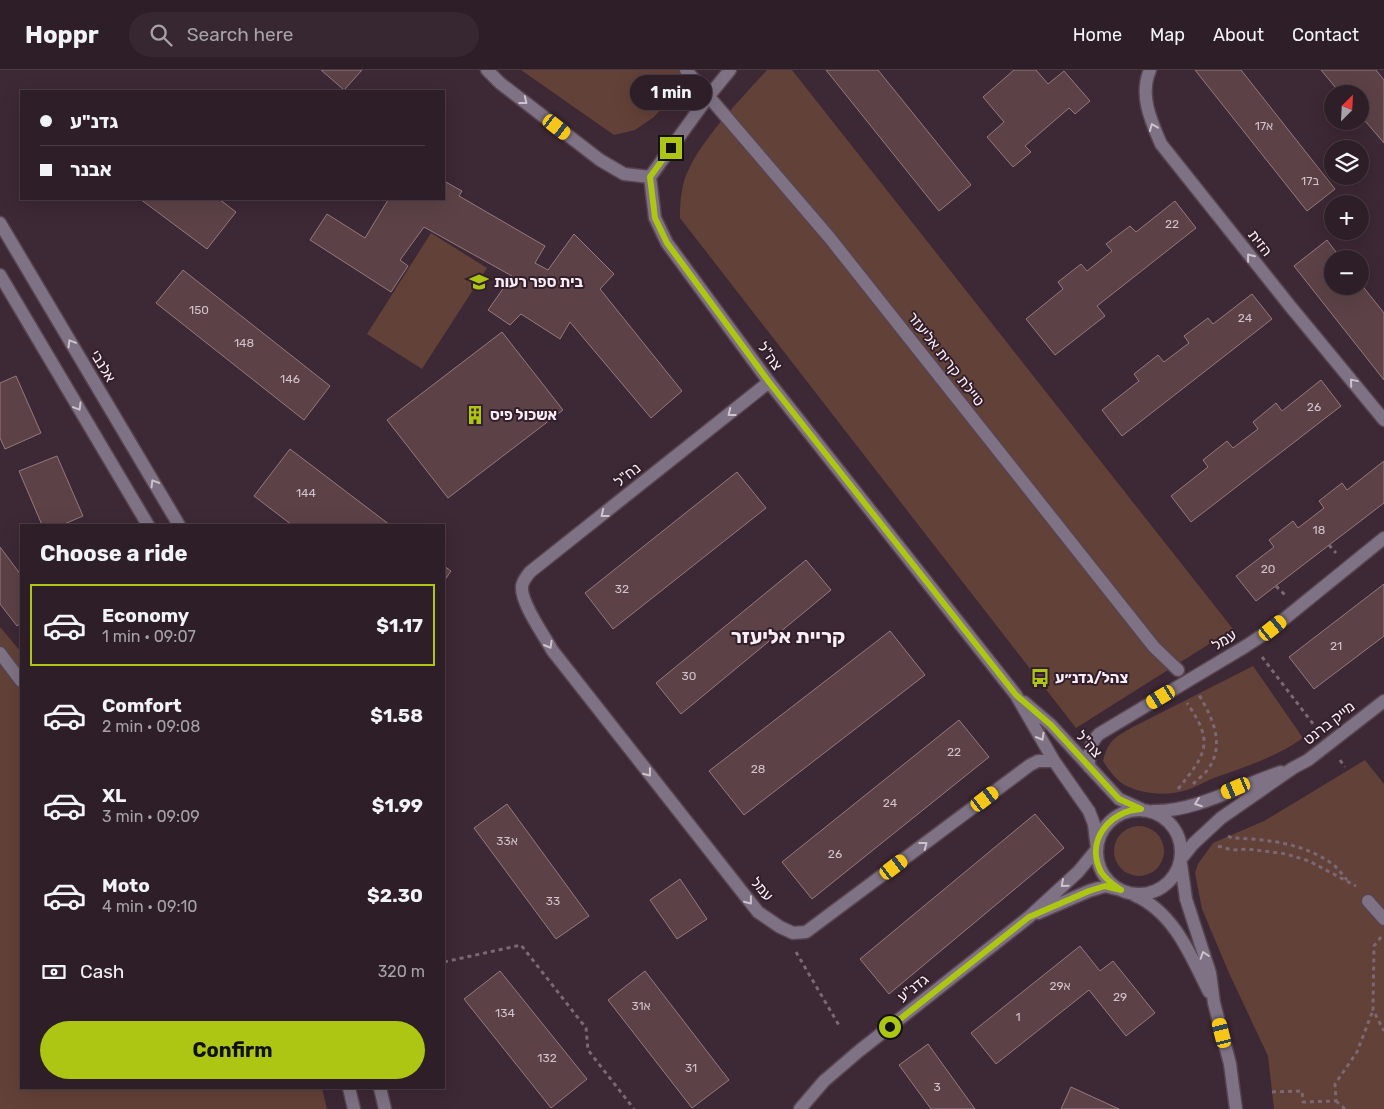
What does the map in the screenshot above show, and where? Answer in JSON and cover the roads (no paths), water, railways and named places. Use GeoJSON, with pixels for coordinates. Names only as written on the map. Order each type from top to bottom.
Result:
{"type":"FeatureCollection","features":[{"type":"Feature","properties":{"kind":"street"},"geometry":{"type":"LineString","coordinates":[[487,70],[500,83],[600,160],[624,174],[650,177],[730,70]]}},
{"type":"Feature","properties":{"kind":"street","name":"טיילת קרית אליעזר"},"geometry":{"type":"LineString","coordinates":[[686,70],[829,238],[1154,647],[1178,670]]}},
{"type":"Feature","properties":{"kind":"street","name":"הזית"},"geometry":{"type":"LineString","coordinates":[[1150,70],[1145,95],[1150,120],[1161,144],[1384,420]]}},
{"type":"Feature","properties":{"kind":"street","name":"צה\"ל"},"geometry":{"type":"LineString","coordinates":[[650,177],[655,218],[667,243],[769,382],[1016,695],[1054,761],[1089,811],[1094,824],[1097,849]]}},
{"type":"Feature","properties":{"kind":"street","name":"אלנבי"},"geometry":{"type":"LineString","coordinates":[[0,223],[178,524]]}},
{"type":"Feature","properties":{"kind":"street"},"geometry":{"type":"LineString","coordinates":[[0,274],[147,524]]}},
{"type":"Feature","properties":{"kind":"street","name":"נח\"ל"},"geometry":{"type":"LineString","coordinates":[[525,602],[522,587],[524,579],[530,572],[769,382]]}},
{"type":"Feature","properties":{"kind":"street","name":"עמל"},"geometry":{"type":"LineString","coordinates":[[1089,767],[1089,748],[1094,739],[1100,734],[1273,628],[1384,538]]}},
{"type":"Feature","properties":{"kind":"street","name":"עמל"},"geometry":{"type":"LineString","coordinates":[[525,602],[552,650],[758,912],[780,927],[793,933],[806,932],[1030,765],[1038,761],[1054,761]]}},
{"type":"Feature","properties":{"kind":"street"},"geometry":{"type":"LineString","coordinates":[[0,652],[20,680]]}},
{"type":"Feature","properties":{"kind":"street","name":"צה\"ל"},"geometry":{"type":"LineString","coordinates":[[1016,695],[1051,725],[1119,799],[1146,810]]}},
{"type":"Feature","properties":{"kind":"street","name":"מייק ברנט"},"geometry":{"type":"LineString","coordinates":[[1181,862],[1193,844],[1221,818],[1293,768],[1308,760],[1384,701]]}},
{"type":"Feature","properties":{"kind":"street","name":"מייק ברנט"},"geometry":{"type":"LineString","coordinates":[[1146,810],[1166,811],[1183,808],[1258,779],[1293,768]]}},
{"type":"Feature","properties":{"kind":"street"},"geometry":{"type":"LineString","coordinates":[[1214,1003],[1187,947],[1176,930],[1144,899],[1125,892],[1111,883],[1101,871],[1097,859],[1097,849],[1103,828],[1121,813],[1146,810],[1166,819],[1177,832],[1181,841],[1181,862],[1186,899],[1210,973],[1214,1003],[1230,1064],[1236,1109]]}},
{"type":"Feature","properties":{"kind":"street","name":"גדנ\"ע"},"geometry":{"type":"LineString","coordinates":[[800,1109],[824,1081],[859,1051],[1029,917],[1078,872],[1097,849]]}},
{"type":"Feature","properties":{"kind":"street"},"geometry":{"type":"LineString","coordinates":[[1125,892],[1145,894],[1154,892],[1171,880],[1181,862]]}},
{"type":"Feature","properties":{"kind":"street","name":"גדנ\"ע"},"geometry":{"type":"LineString","coordinates":[[1029,917],[1105,886],[1125,892]]}},
{"type":"Feature","properties":{"kind":"street"},"geometry":{"type":"LineString","coordinates":[[1368,901],[1384,919]]}},
{"type":"Feature","properties":{"kind":"street"},"geometry":{"type":"LineString","coordinates":[[349,1089],[354,1109]]}},
{"type":"Feature","properties":{"kind":"street"},"geometry":{"type":"LineString","coordinates":[[380,1089],[385,1109]]}},
{"type":"Feature","properties":{"kind":"place","name":"בית ספר רעות"},"geometry":{"type":"Point","coordinates":[479,282]}},
{"type":"Feature","properties":{"kind":"place","name":"אשכול פיס"},"geometry":{"type":"Point","coordinates":[475,415]}},
{"type":"Feature","properties":{"kind":"place","name":"צהל/גדנ״ע"},"geometry":{"type":"Point","coordinates":[1040,678]}},
{"type":"Feature","properties":{"kind":"district","name":"קריית אליעזר"},"geometry":{"type":"Point","coordinates":[788,636]}}]}
